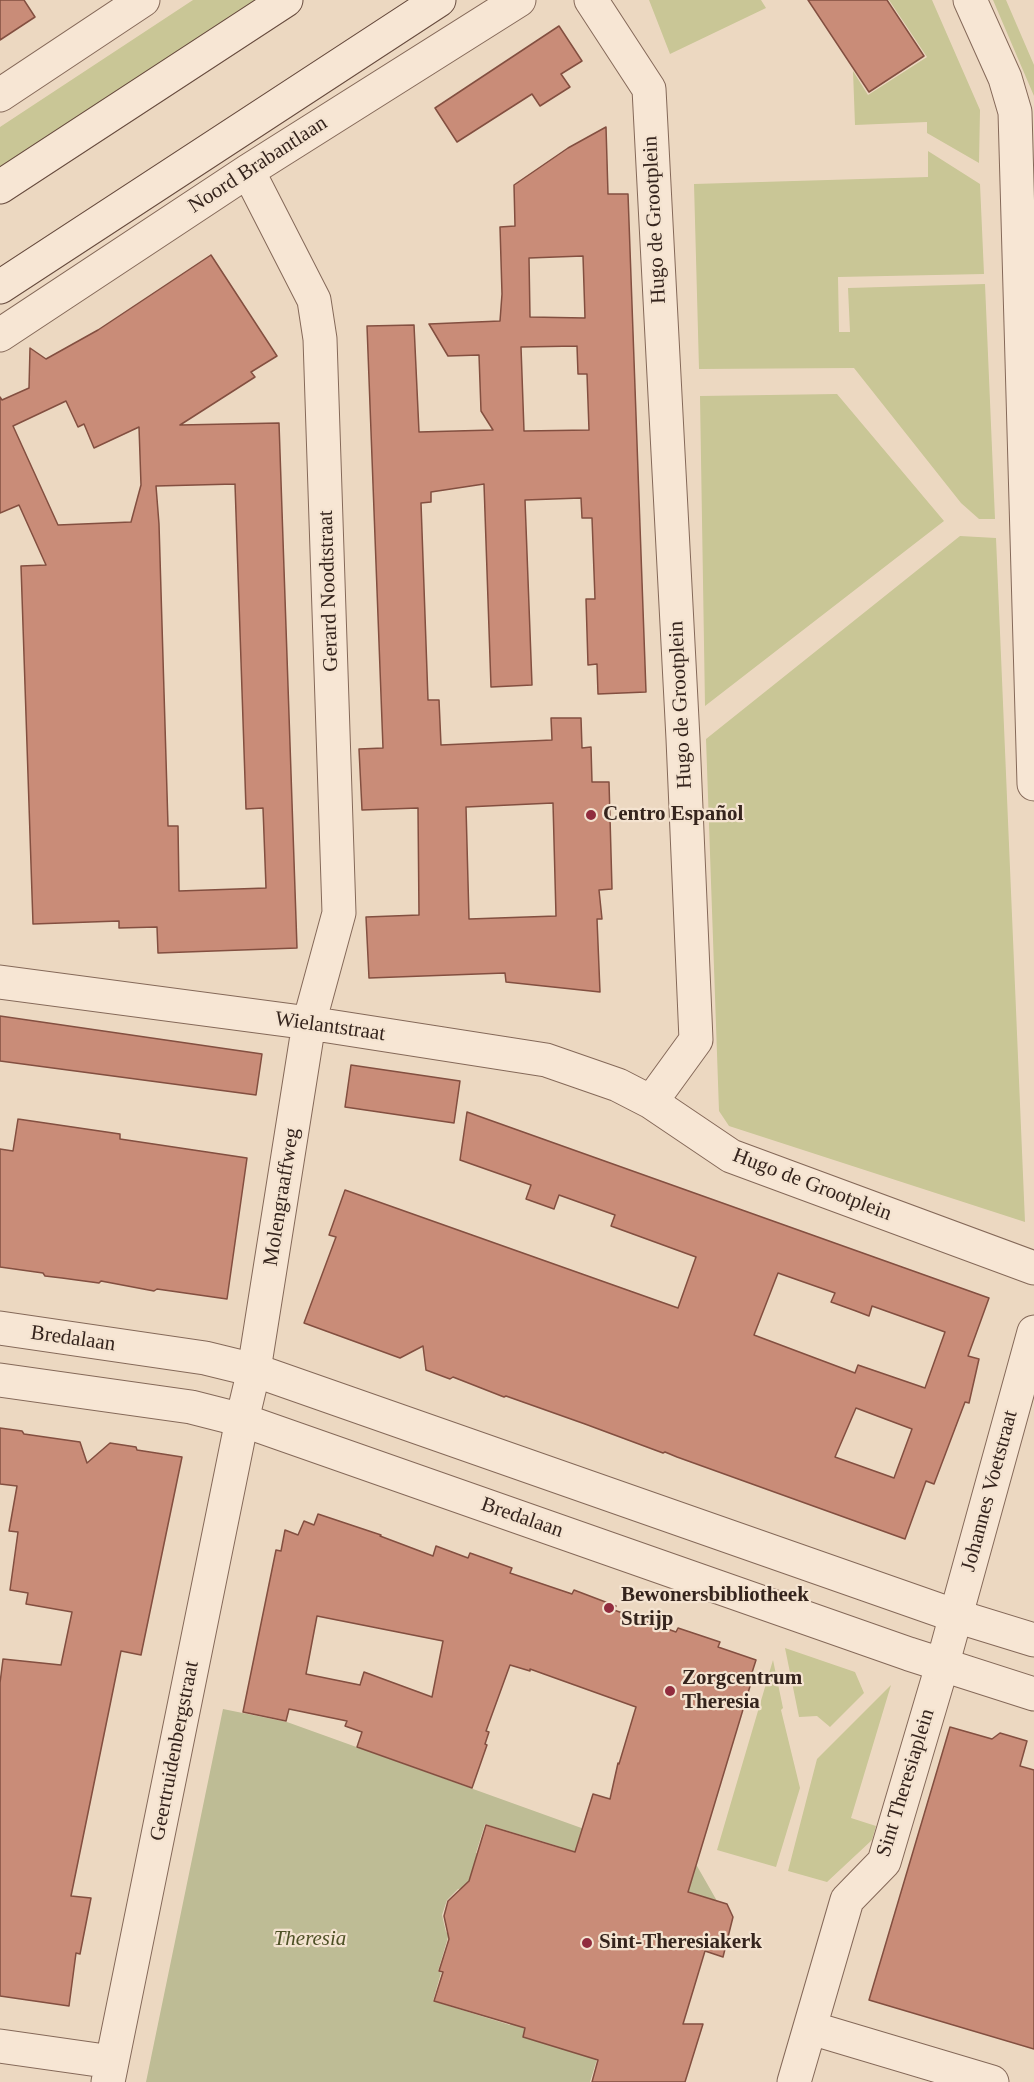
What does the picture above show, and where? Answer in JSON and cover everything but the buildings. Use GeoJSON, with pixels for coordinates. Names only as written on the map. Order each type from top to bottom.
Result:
{"type":"FeatureCollection","features":[{"type":"Feature","properties":{"kind":"street"},"geometry":{"type":"LineString","coordinates":[[0,95],[142,0]]}},
{"type":"Feature","properties":{"kind":"street"},"geometry":{"type":"LineString","coordinates":[[0,186],[285,0]]}},
{"type":"Feature","properties":{"kind":"street","name":"Noord Brabantlaan"},"geometry":{"type":"LineString","coordinates":[[0,287],[439,0]]}},
{"type":"Feature","properties":{"kind":"street","name":"Noord Brabantlaan"},"geometry":{"type":"LineString","coordinates":[[0,335],[248,171],[519,0]]}},
{"type":"Feature","properties":{"kind":"street","name":"Hugo de Grootplein"},"geometry":{"type":"LineString","coordinates":[[591,0],[649,89],[683,739],[696,1040],[651,1102],[731,1156],[1034,1268]]}},
{"type":"Feature","properties":{"kind":"street"},"geometry":{"type":"LineString","coordinates":[[970,0],[1005,78],[1015,112],[1026,194],[1034,784]]}},
{"type":"Feature","properties":{"kind":"street","name":"Gerard Noodtstraat"},"geometry":{"type":"LineString","coordinates":[[248,171],[314,300],[320,339],[339,913],[309,1023]]}},
{"type":"Feature","properties":{"kind":"street","name":"Wielantstraat"},"geometry":{"type":"LineString","coordinates":[[0,982],[309,1023],[546,1060],[618,1085],[651,1102]]}},
{"type":"Feature","properties":{"kind":"street","name":"Molengraaffweg"},"geometry":{"type":"LineString","coordinates":[[242,1420],[254,1370],[309,1023]]}},
{"type":"Feature","properties":{"kind":"street","name":"Bredalaan"},"geometry":{"type":"LineString","coordinates":[[0,1328],[205,1358],[254,1370],[956,1616],[1034,1640]]}},
{"type":"Feature","properties":{"kind":"street","name":"Johannes Voetstraat"},"geometry":{"type":"LineString","coordinates":[[942,1666],[1034,1332]]}},
{"type":"Feature","properties":{"kind":"street","name":"Bredalaan"},"geometry":{"type":"LineString","coordinates":[[0,1380],[191,1407],[242,1420],[942,1666],[1034,1694]]}},
{"type":"Feature","properties":{"kind":"street","name":"Geertruidenbergstraat"},"geometry":{"type":"LineString","coordinates":[[110,2072],[242,1420]]}},
{"type":"Feature","properties":{"kind":"street","name":"Sint Theresiaplein"},"geometry":{"type":"LineString","coordinates":[[794,2082],[847,1900],[884,1862],[942,1666]]}},
{"type":"Feature","properties":{"kind":"street"},"geometry":{"type":"LineString","coordinates":[[811,2028],[992,2082]]}},
{"type":"Feature","properties":{"kind":"street"},"geometry":{"type":"LineString","coordinates":[[0,2046],[110,2072]]}},
{"type":"Feature","properties":{"kind":"shaded area"},"geometry":{"type":"Polygon","coordinates":[[[193,0],[266,0],[0,174],[0,127],[193,0]]]}},
{"type":"Feature","properties":{"kind":"shaded area"},"geometry":{"type":"Polygon","coordinates":[[[649,0],[761,0],[766,8],[670,54],[649,0]]]}},
{"type":"Feature","properties":{"kind":"shaded area"},"geometry":{"type":"Polygon","coordinates":[[[889,0],[932,0],[980,110],[979,163],[927,133],[927,122],[855,125],[853,71],[868,95],[927,57],[889,0]]]}},
{"type":"Feature","properties":{"kind":"shaded area"},"geometry":{"type":"Polygon","coordinates":[[[993,0],[1006,0],[1034,65],[1034,96],[993,0]]]}},
{"type":"Feature","properties":{"kind":"shaded area"},"geometry":{"type":"Polygon","coordinates":[[[928,151],[980,184],[984,274],[838,277],[839,332],[850,332],[848,288],[985,284],[995,519],[979,519],[961,503],[854,368],[699,369],[694,184],[928,177],[928,151]]]}},
{"type":"Feature","properties":{"kind":"shaded area"},"geometry":{"type":"Polygon","coordinates":[[[837,394],[944,521],[705,706],[700,396],[837,394]]]}},
{"type":"Feature","properties":{"kind":"shaded area"},"geometry":{"type":"Polygon","coordinates":[[[960,536],[996,538],[1025,1222],[729,1126],[719,1111],[706,739],[960,536]]]}},
{"type":"Feature","properties":{"kind":"shaded area"},"geometry":{"type":"Polygon","coordinates":[[[785,1648],[855,1672],[864,1693],[830,1727],[817,1716],[799,1717],[785,1648]]]}},
{"type":"Feature","properties":{"kind":"shaded area"},"geometry":{"type":"Polygon","coordinates":[[[773,1660],[783,1708],[781,1710],[800,1788],[776,1867],[717,1850],[773,1660]]]}},
{"type":"Feature","properties":{"kind":"shaded area"},"geometry":{"type":"Polygon","coordinates":[[[891,1685],[851,1818],[876,1826],[872,1840],[827,1882],[788,1871],[817,1759],[891,1685]]]}},
{"type":"Feature","properties":{"kind":"green space","name":"Theresia"},"geometry":{"type":"Polygon","coordinates":[[[223,1709],[287,1722],[637,1848],[697,1866],[717,1901],[555,1868],[561,1847],[485,1824],[476,1853],[482,1855],[472,1887],[458,1889],[447,1900],[442,1915],[446,1932],[449,1934],[438,1971],[441,1973],[433,2001],[510,2025],[516,2004],[606,2030],[590,2082],[146,2082],[223,1709]]]}},
{"type":"Feature","properties":{"kind":"place","name":"Centro Español"},"geometry":{"type":"Point","coordinates":[591,815]}},
{"type":"Feature","properties":{"kind":"place","name":"Bewonersbibliotheek Strijp"},"geometry":{"type":"Point","coordinates":[609,1608]}},
{"type":"Feature","properties":{"kind":"place","name":"Zorgcentrum Theresia"},"geometry":{"type":"Point","coordinates":[670,1691]}},
{"type":"Feature","properties":{"kind":"place","name":"Sint-Theresiakerk"},"geometry":{"type":"Point","coordinates":[587,1943]}}]}
